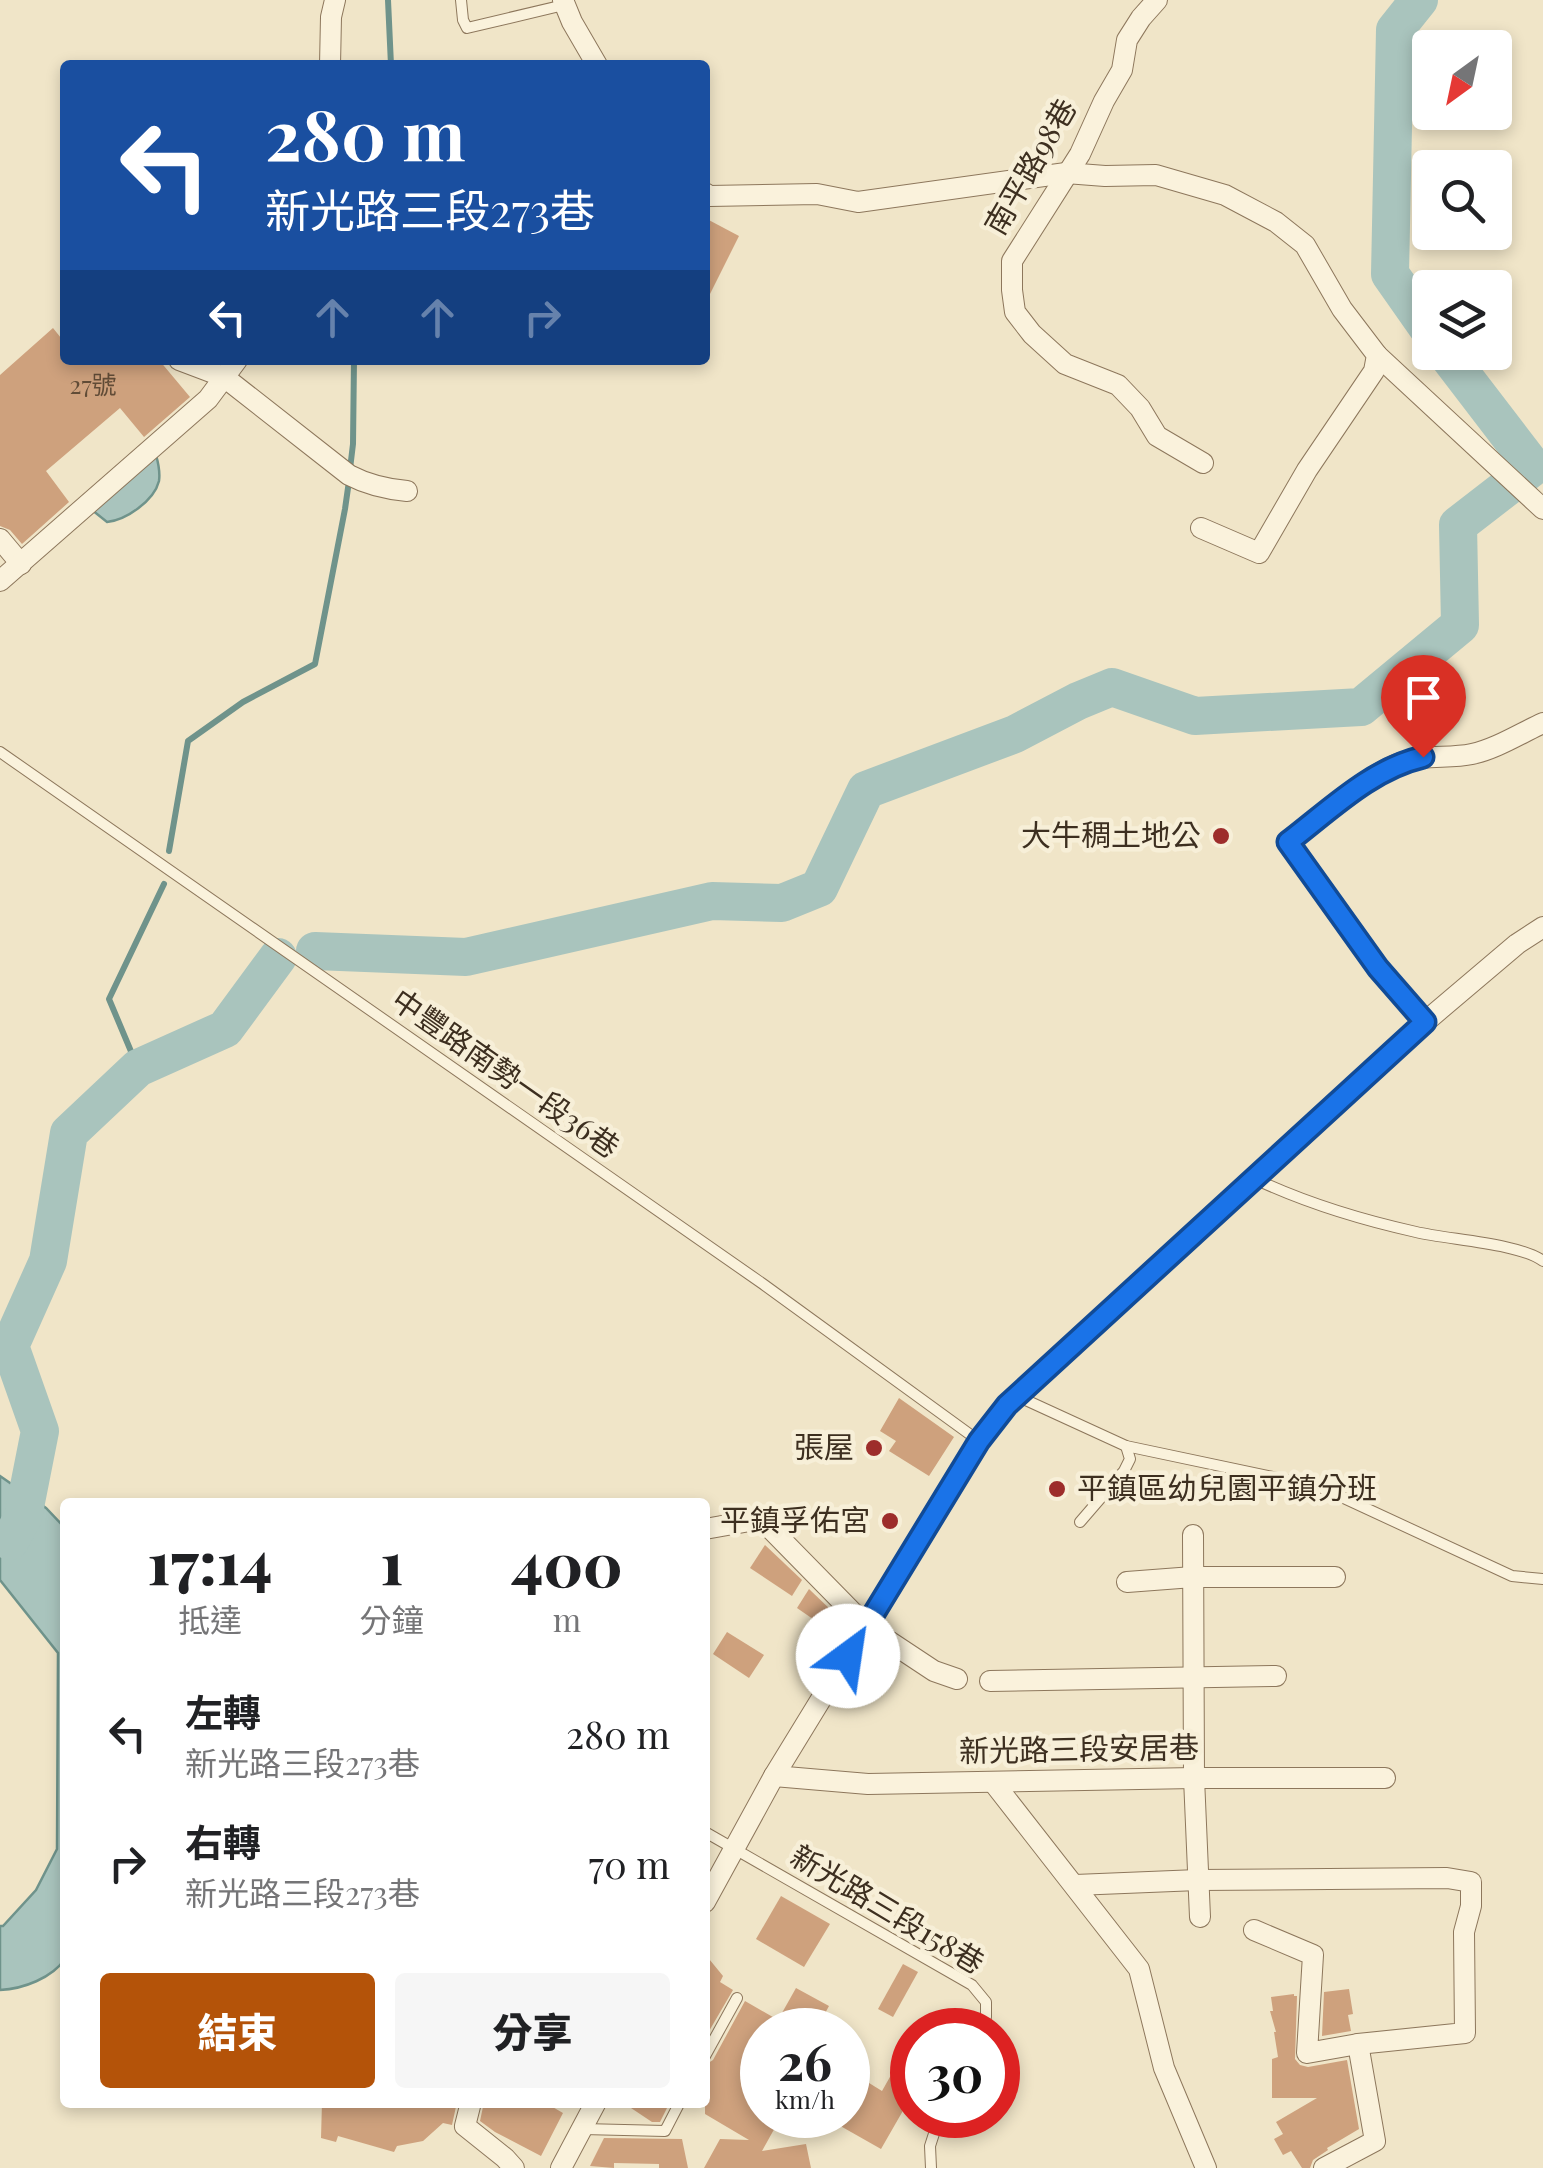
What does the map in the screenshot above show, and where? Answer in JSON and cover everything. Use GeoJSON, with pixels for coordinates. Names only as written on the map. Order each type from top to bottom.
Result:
{"type":"FeatureCollection","features":[{"type":"Feature","properties":{"kind":"street"},"geometry":{"type":"LineString","coordinates":[[330,60],[335,0]]}},
{"type":"Feature","properties":{"kind":"street","name":"南平路98巷"},"geometry":{"type":"LineString","coordinates":[[1157,0],[1128,40],[1122,70],[1086,143],[1012,261],[1012,290],[1016,312],[1032,334],[1065,364],[1118,385],[1140,408],[1157,436],[1203,463]]}},
{"type":"Feature","properties":{"kind":"street"},"geometry":{"type":"LineString","coordinates":[[564,2],[594,60]]}},
{"type":"Feature","properties":{"kind":"street"},"geometry":{"type":"LineString","coordinates":[[710,196],[817,194],[858,202],[1066,173],[1156,175],[1225,196],[1276,222],[1305,245],[1342,309],[1378,355],[1543,509]]}},
{"type":"Feature","properties":{"kind":"street"},"geometry":{"type":"LineString","coordinates":[[1201,528],[1259,553],[1307,470],[1374,371],[1378,355]]}},
{"type":"Feature","properties":{"kind":"street"},"geometry":{"type":"LineString","coordinates":[[0,581],[208,400],[231,369],[358,480],[384,489],[407,491]]}},
{"type":"Feature","properties":{"kind":"street"},"geometry":{"type":"LineString","coordinates":[[0,539],[20,564]]}},
{"type":"Feature","properties":{"kind":"street"},"geometry":{"type":"LineString","coordinates":[[1425,1022],[1378,968],[1288,842],[1375,776],[1400,762],[1476,754],[1543,723]]}},
{"type":"Feature","properties":{"kind":"street"},"geometry":{"type":"LineString","coordinates":[[710,1893],[774,1776],[979,1441],[1007,1405],[1425,1022],[1517,944],[1543,927]]}},
{"type":"Feature","properties":{"kind":"street"},"geometry":{"type":"LineString","coordinates":[[710,1528],[761,1519],[866,1626],[934,1671],[957,1679]]}},
{"type":"Feature","properties":{"kind":"street"},"geometry":{"type":"LineString","coordinates":[[1193,1535],[1194,1778],[1200,1917]]}},
{"type":"Feature","properties":{"kind":"street"},"geometry":{"type":"LineString","coordinates":[[1127,1582],[1335,1577]]}},
{"type":"Feature","properties":{"kind":"street"},"geometry":{"type":"LineString","coordinates":[[990,1681],[1276,1676]]}},
{"type":"Feature","properties":{"kind":"street","name":"新光路三段安居巷"},"geometry":{"type":"LineString","coordinates":[[774,1776],[868,1784],[1385,1778]]}},
{"type":"Feature","properties":{"kind":"street"},"geometry":{"type":"LineString","coordinates":[[993,1782],[1140,1969],[1164,2068],[1206,2168]]}},
{"type":"Feature","properties":{"kind":"street"},"geometry":{"type":"LineString","coordinates":[[1075,1886],[1198,1880],[1447,1878],[1470,1882],[1471,1906],[1464,1932],[1466,2032],[1307,2053],[1313,1955],[1254,1930]]}},
{"type":"Feature","properties":{"kind":"street"},"geometry":{"type":"LineString","coordinates":[[1324,2168],[1375,2141],[1358,2044]]}},
{"type":"Feature","properties":{"kind":"street"},"geometry":{"type":"LineString","coordinates":[[470,2108],[465,2126],[514,2168]]}},
{"type":"Feature","properties":{"kind":"street"},"geometry":{"type":"LineString","coordinates":[[561,2168],[593,2108]]}},
{"type":"Feature","properties":{"kind":"lane"},"geometry":{"type":"LineString","coordinates":[[461,0],[467,28],[564,2]]}},
{"type":"Feature","properties":{"kind":"lane","name":"中豐路南勢一段36巷"},"geometry":{"type":"LineString","coordinates":[[0,752],[762,1284],[979,1441]]}},
{"type":"Feature","properties":{"kind":"lane"},"geometry":{"type":"LineString","coordinates":[[1255,1179],[1352,1214],[1417,1232],[1520,1250],[1543,1261]]}},
{"type":"Feature","properties":{"kind":"lane"},"geometry":{"type":"LineString","coordinates":[[1017,1396],[1126,1446],[1320,1487],[1512,1576],[1543,1580]]}},
{"type":"Feature","properties":{"kind":"lane"},"geometry":{"type":"LineString","coordinates":[[1080,1522],[1124,1472],[1130,1460],[1126,1446]]}},
{"type":"Feature","properties":{"kind":"lane"},"geometry":{"type":"LineString","coordinates":[[710,1835],[734,1848]]}},
{"type":"Feature","properties":{"kind":"lane","name":"新光路三段158巷"},"geometry":{"type":"LineString","coordinates":[[734,1848],[972,1985],[986,2002],[986,2008]]}},
{"type":"Feature","properties":{"kind":"lane"},"geometry":{"type":"LineString","coordinates":[[710,2047],[736,1998]]}},
{"type":"Feature","properties":{"kind":"lane"},"geometry":{"type":"LineString","coordinates":[[582,2129],[664,2130],[677,2108]]}},
{"type":"Feature","properties":{"kind":"lane"},"geometry":{"type":"LineString","coordinates":[[931,2168],[933,2138]]}},
{"type":"Feature","properties":{"kind":"water"},"geometry":{"type":"Polygon","coordinates":[[[156,455],[159,481],[145,502],[107,522],[92,510],[156,455]]]}},
{"type":"Feature","properties":{"kind":"water"},"geometry":{"type":"Polygon","coordinates":[[[0,1476],[46,1508],[60,1523],[60,1964],[36,1981],[0,1990],[0,1926],[36,1890],[57,1849],[58,1653],[0,1580],[0,1476]]]}},
{"type":"Feature","properties":{"kind":"building"},"geometry":{"type":"Polygon","coordinates":[[[710,221],[739,236],[710,294],[710,221]]]}},
{"type":"Feature","properties":{"kind":"building"},"geometry":{"type":"Polygon","coordinates":[[[53,328],[60,337],[60,365],[163,365],[190,397],[144,437],[120,408],[46,471],[69,502],[22,544],[10,530],[0,526],[0,375],[53,328]]]}},
{"type":"Feature","properties":{"kind":"building"},"geometry":{"type":"Polygon","coordinates":[[[899,1398],[954,1437],[929,1476],[889,1451],[896,1441],[880,1431],[899,1398]]]}},
{"type":"Feature","properties":{"kind":"building"},"geometry":{"type":"Polygon","coordinates":[[[765,1545],[802,1580],[792,1596],[750,1568],[765,1545]]]}},
{"type":"Feature","properties":{"kind":"building"},"geometry":{"type":"Polygon","coordinates":[[[809,1589],[833,1612],[823,1626],[797,1608],[809,1589]]]}},
{"type":"Feature","properties":{"kind":"building"},"geometry":{"type":"Polygon","coordinates":[[[727,1632],[764,1655],[749,1678],[713,1654],[727,1632]]]}},
{"type":"Feature","properties":{"kind":"building"},"geometry":{"type":"Polygon","coordinates":[[[781,1896],[830,1924],[804,1967],[756,1939],[781,1896]]]}},
{"type":"Feature","properties":{"kind":"building"},"geometry":{"type":"Polygon","coordinates":[[[710,1960],[723,1976],[720,1982],[733,1990],[710,2029],[710,1960]]]}},
{"type":"Feature","properties":{"kind":"building"},"geometry":{"type":"Polygon","coordinates":[[[903,1964],[918,1972],[898,2008],[890,2008],[890,2015],[878,2009],[903,1964]]]}},
{"type":"Feature","properties":{"kind":"building"},"geometry":{"type":"Polygon","coordinates":[[[796,1988],[828,2008],[785,2008],[796,1988]]]}},
{"type":"Feature","properties":{"kind":"building"},"geometry":{"type":"Polygon","coordinates":[[[1349,1989],[1351,2031],[1322,2036],[1324,1992],[1349,1989]]]}},
{"type":"Feature","properties":{"kind":"building"},"geometry":{"type":"Polygon","coordinates":[[[1294,1994],[1295,2059],[1308,2067],[1347,2060],[1359,2129],[1327,2148],[1310,2168],[1302,2168],[1291,2151],[1283,2155],[1274,2139],[1283,2134],[1276,2122],[1317,2098],[1272,2098],[1272,2059],[1278,2057],[1271,1997],[1294,1994]]]}},
{"type":"Feature","properties":{"kind":"building"},"geometry":{"type":"Polygon","coordinates":[[[740,2010],[740,2135],[705,2114],[705,2108],[710,2108],[713,2060],[740,2010]]]}},
{"type":"Feature","properties":{"kind":"building"},"geometry":{"type":"Polygon","coordinates":[[[890,2077],[890,2133],[881,2149],[862,2138],[870,2138],[870,2084],[882,2091],[890,2077]]]}},
{"type":"Feature","properties":{"kind":"building"},"geometry":{"type":"Polygon","coordinates":[[[322,2108],[456,2108],[452,2125],[443,2123],[423,2141],[397,2146],[394,2152],[338,2136],[336,2142],[321,2138],[322,2108]]]}},
{"type":"Feature","properties":{"kind":"building"},"geometry":{"type":"Polygon","coordinates":[[[483,2108],[554,2108],[563,2113],[541,2156],[480,2121],[483,2108]]]}},
{"type":"Feature","properties":{"kind":"building"},"geometry":{"type":"Polygon","coordinates":[[[631,2108],[667,2108],[660,2122],[652,2122],[631,2108]]]}},
{"type":"Feature","properties":{"kind":"building"},"geometry":{"type":"Polygon","coordinates":[[[604,2138],[682,2139],[688,2168],[614,2163],[614,2168],[590,2166],[604,2138]]]}},
{"type":"Feature","properties":{"kind":"building"},"geometry":{"type":"Polygon","coordinates":[[[746,2138],[769,2138],[762,2151],[806,2144],[811,2168],[704,2168],[720,2139],[749,2140],[746,2138]]]}},
{"type":"Feature","properties":{"kind":"waterway"},"geometry":{"type":"LineString","coordinates":[[388,0],[391,60]]}},
{"type":"Feature","properties":{"kind":"waterway"},"geometry":{"type":"LineString","coordinates":[[1412,305],[1390,274],[1395,30],[1419,0]]}},
{"type":"Feature","properties":{"kind":"waterway"},"geometry":{"type":"LineString","coordinates":[[350,469],[354,365]]}},
{"type":"Feature","properties":{"kind":"waterway"},"geometry":{"type":"LineString","coordinates":[[315,951],[466,957],[712,901],[782,903],[819,888],[866,790],[1015,734],[1112,687],[1195,716],[1361,707],[1460,625],[1458,525],[1533,467],[1459,370]]}},
{"type":"Feature","properties":{"kind":"waterway"},"geometry":{"type":"LineString","coordinates":[[169,851],[188,741],[243,702],[315,664],[349,481]]}},
{"type":"Feature","properties":{"kind":"waterway"},"geometry":{"type":"LineString","coordinates":[[138,1068],[109,999],[164,884]]}},
{"type":"Feature","properties":{"kind":"waterway"},"geometry":{"type":"LineString","coordinates":[[10,1541],[23,1517],[40,1431],[10,1346],[48,1261],[69,1133],[138,1068],[225,1029],[278,957]]}},
{"type":"Feature","properties":{"kind":"place","name":"大牛稠土地公"},"geometry":{"type":"Point","coordinates":[1221,836]}},
{"type":"Feature","properties":{"kind":"place","name":"張屋"},"geometry":{"type":"Point","coordinates":[874,1448]}},
{"type":"Feature","properties":{"kind":"place","name":"平鎮區幼兒園平鎮分班"},"geometry":{"type":"Point","coordinates":[1057,1489]}},
{"type":"Feature","properties":{"kind":"place","name":"平鎮孚佑宮"},"geometry":{"type":"Point","coordinates":[890,1521]}},
{"type":"Feature","properties":{"kind":"route"},"geometry":{"type":"LineString","coordinates":[[848,1656],[979,1441],[1007,1405],[1425,1022],[1378,968],[1288,842],[1375,776],[1400,762],[1423,757]]}}]}
